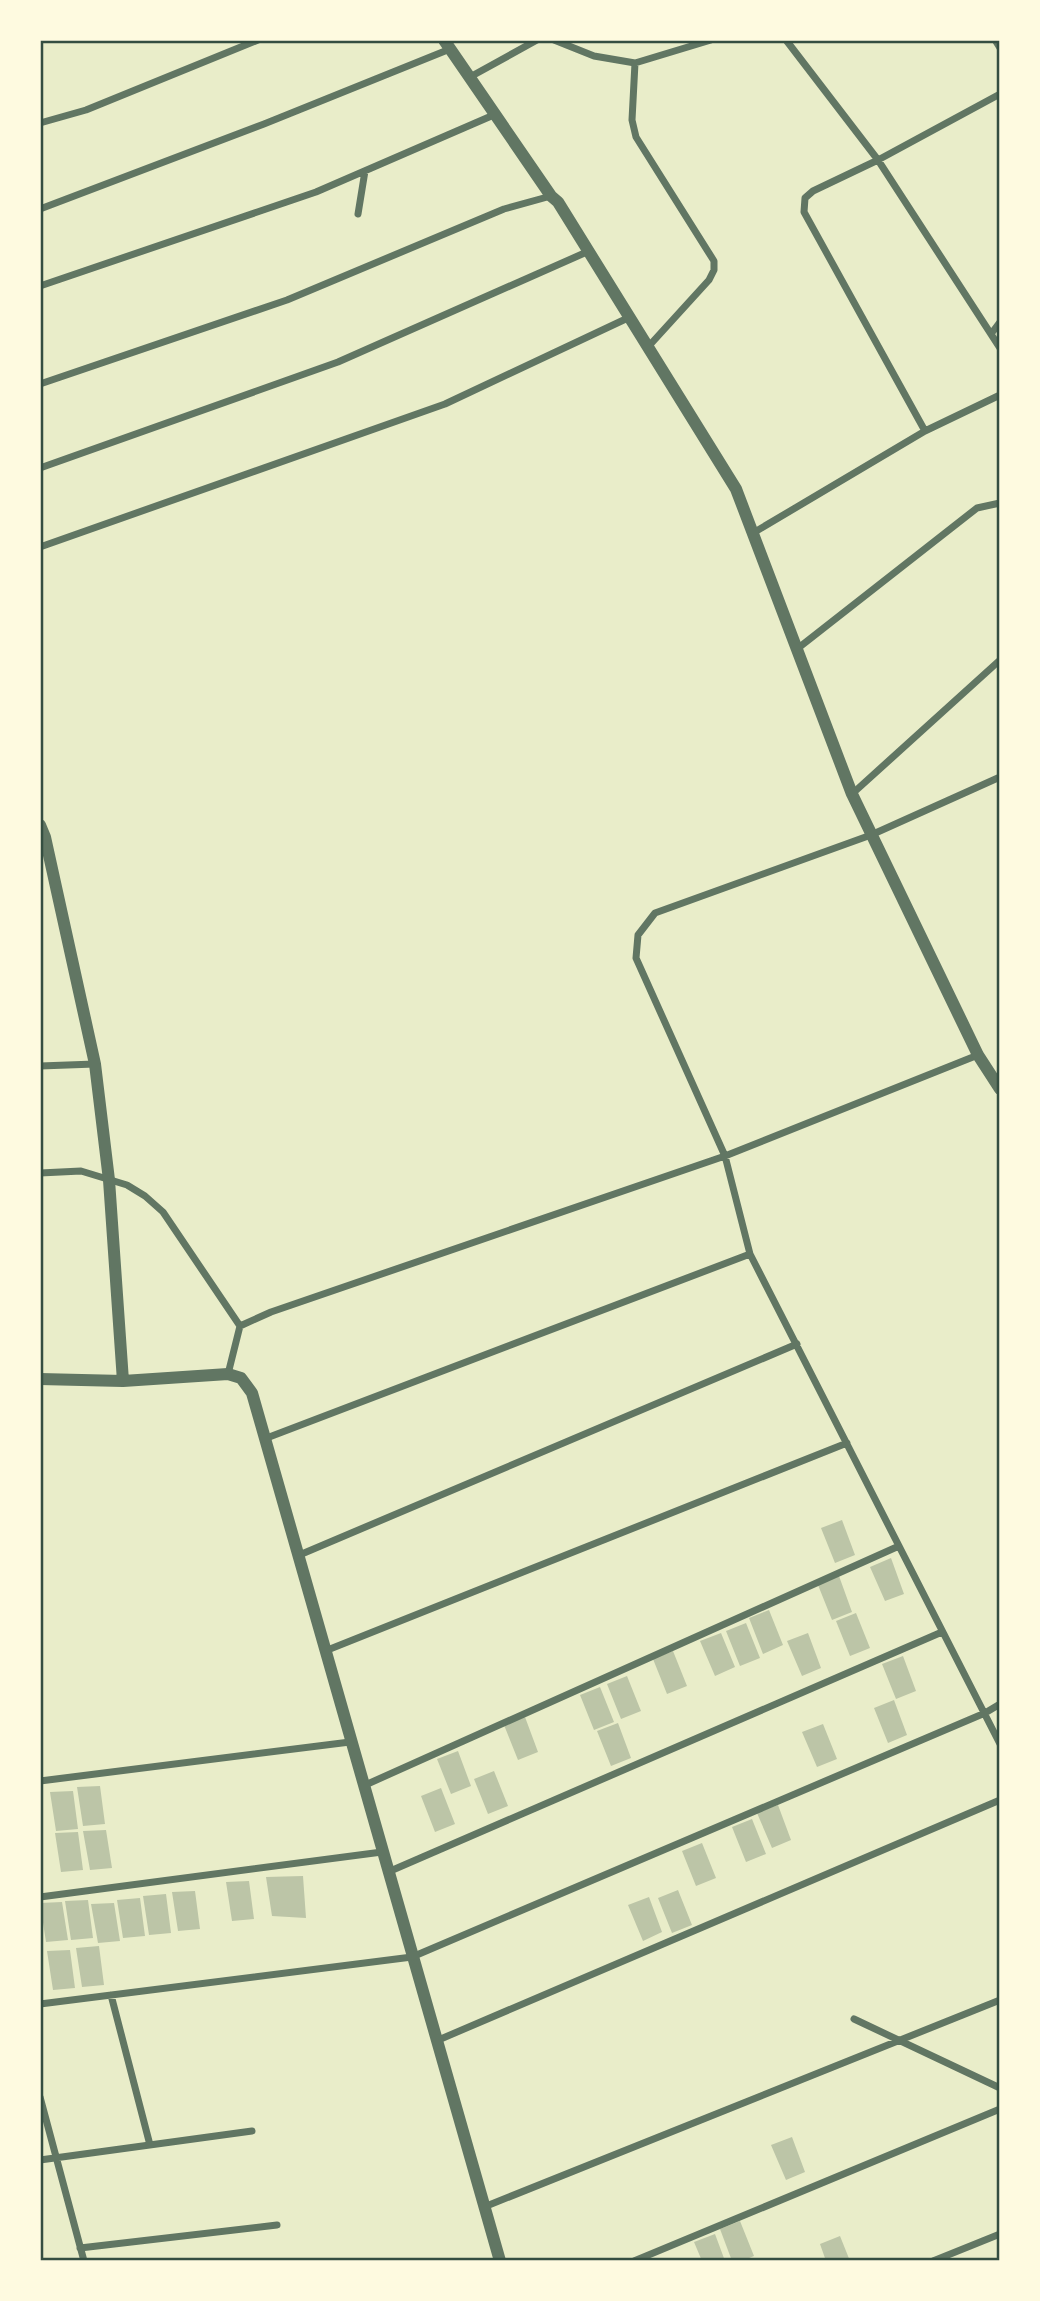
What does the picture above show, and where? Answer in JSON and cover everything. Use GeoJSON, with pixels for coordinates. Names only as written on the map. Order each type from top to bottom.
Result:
{"type":"FeatureCollection","features":[{"type":"Feature","properties":{"kind":"street"},"geometry":{"type":"LineString","coordinates":[[40,123],[86,110],[258,40]]}},
{"type":"Feature","properties":{"kind":"street"},"geometry":{"type":"LineString","coordinates":[[470,77],[537,40]]}},
{"type":"Feature","properties":{"kind":"street"},"geometry":{"type":"LineString","coordinates":[[554,40],[594,56],[635,63],[711,40]]}},
{"type":"Feature","properties":{"kind":"street"},"geometry":{"type":"LineString","coordinates":[[786,40],[878,160],[1000,348]]}},
{"type":"Feature","properties":{"kind":"street"},"geometry":{"type":"LineString","coordinates":[[995,40],[1000,48]]}},
{"type":"Feature","properties":{"kind":"street"},"geometry":{"type":"LineString","coordinates":[[40,209],[264,124],[447,45],[551,196],[558,202],[736,489],[852,794],[978,1055],[1000,1089]]}},
{"type":"Feature","properties":{"kind":"street"},"geometry":{"type":"LineString","coordinates":[[635,63],[632,120],[636,137],[714,261],[714,271],[709,280],[648,347]]}},
{"type":"Feature","properties":{"kind":"street"},"geometry":{"type":"LineString","coordinates":[[925,431],[804,212],[805,198],[813,191],[878,160],[1000,94]]}},
{"type":"Feature","properties":{"kind":"street"},"geometry":{"type":"LineString","coordinates":[[40,286],[316,192],[496,114]]}},
{"type":"Feature","properties":{"kind":"street"},"geometry":{"type":"LineString","coordinates":[[358,214],[365,171]]}},
{"type":"Feature","properties":{"kind":"street"},"geometry":{"type":"LineString","coordinates":[[40,384],[287,300],[504,209],[551,196]]}},
{"type":"Feature","properties":{"kind":"street"},"geometry":{"type":"LineString","coordinates":[[40,468],[338,362],[589,251]]}},
{"type":"Feature","properties":{"kind":"street"},"geometry":{"type":"LineString","coordinates":[[40,547],[445,404],[630,317]]}},
{"type":"Feature","properties":{"kind":"street"},"geometry":{"type":"LineString","coordinates":[[991,334],[1000,322]]}},
{"type":"Feature","properties":{"kind":"street"},"geometry":{"type":"LineString","coordinates":[[753,533],[925,431],[1000,395]]}},
{"type":"Feature","properties":{"kind":"street"},"geometry":{"type":"LineString","coordinates":[[797,649],[977,508],[1000,503]]}},
{"type":"Feature","properties":{"kind":"street"},"geometry":{"type":"LineString","coordinates":[[852,794],[1000,660]]}},
{"type":"Feature","properties":{"kind":"street"},"geometry":{"type":"LineString","coordinates":[[1000,777],[871,835],[655,913],[638,936],[636,958],[725,1156],[750,1254],[1000,1744]]}},
{"type":"Feature","properties":{"kind":"street"},"geometry":{"type":"LineString","coordinates":[[42,833],[95,1064],[109,1180],[123,1381]]}},
{"type":"Feature","properties":{"kind":"street"},"geometry":{"type":"LineString","coordinates":[[240,1326],[284,1307],[725,1156],[978,1055]]}},
{"type":"Feature","properties":{"kind":"street"},"geometry":{"type":"LineString","coordinates":[[40,1066],[95,1064]]}},
{"type":"Feature","properties":{"kind":"street"},"geometry":{"type":"LineString","coordinates":[[40,1173],[81,1171],[127,1185],[163,1212],[240,1326],[228,1374]]}},
{"type":"Feature","properties":{"kind":"street"},"geometry":{"type":"LineString","coordinates":[[264,1439],[750,1254]]}},
{"type":"Feature","properties":{"kind":"street"},"geometry":{"type":"LineString","coordinates":[[297,1556],[797,1344]]}},
{"type":"Feature","properties":{"kind":"street"},"geometry":{"type":"LineString","coordinates":[[40,1378],[123,1381],[228,1374],[241,1378],[252,1393],[500,2261]]}},
{"type":"Feature","properties":{"kind":"street"},"geometry":{"type":"LineString","coordinates":[[324,1651],[847,1443]]}},
{"type":"Feature","properties":{"kind":"street"},"geometry":{"type":"LineString","coordinates":[[363,1786],[899,1546]]}},
{"type":"Feature","properties":{"kind":"street"},"geometry":{"type":"LineString","coordinates":[[388,1872],[942,1632]]}},
{"type":"Feature","properties":{"kind":"street"},"geometry":{"type":"LineString","coordinates":[[40,2004],[412,1957],[985,1713],[1000,1704]]}},
{"type":"Feature","properties":{"kind":"street"},"geometry":{"type":"LineString","coordinates":[[40,1781],[350,1742]]}},
{"type":"Feature","properties":{"kind":"street"},"geometry":{"type":"LineString","coordinates":[[436,2041],[1000,1800]]}},
{"type":"Feature","properties":{"kind":"street"},"geometry":{"type":"LineString","coordinates":[[40,1897],[382,1852]]}},
{"type":"Feature","properties":{"kind":"street"},"geometry":{"type":"LineString","coordinates":[[111,1995],[150,2145]]}},
{"type":"Feature","properties":{"kind":"street"},"geometry":{"type":"LineString","coordinates":[[484,2207],[1000,2000]]}},
{"type":"Feature","properties":{"kind":"street"},"geometry":{"type":"LineString","coordinates":[[854,2019],[1000,2088]]}},
{"type":"Feature","properties":{"kind":"street"},"geometry":{"type":"LineString","coordinates":[[40,2097],[84,2261]]}},
{"type":"Feature","properties":{"kind":"street"},"geometry":{"type":"LineString","coordinates":[[634,2261],[1000,2109]]}},
{"type":"Feature","properties":{"kind":"street"},"geometry":{"type":"LineString","coordinates":[[40,2160],[252,2131]]}},
{"type":"Feature","properties":{"kind":"street"},"geometry":{"type":"LineString","coordinates":[[80,2248],[277,2225]]}},
{"type":"Feature","properties":{"kind":"street"},"geometry":{"type":"LineString","coordinates":[[933,2261],[1000,2234]]}},
{"type":"Feature","properties":{"kind":"building"},"geometry":{"type":"Polygon","coordinates":[[[842,1520],[855,1555],[835,1563],[821,1528],[842,1520]]]}},
{"type":"Feature","properties":{"kind":"building"},"geometry":{"type":"Polygon","coordinates":[[[891,1558],[904,1594],[885,1601],[870,1567],[891,1558]]]}},
{"type":"Feature","properties":{"kind":"building"},"geometry":{"type":"Polygon","coordinates":[[[839,1576],[852,1612],[832,1620],[818,1585],[839,1576]]]}},
{"type":"Feature","properties":{"kind":"building"},"geometry":{"type":"Polygon","coordinates":[[[769,1610],[783,1645],[763,1654],[749,1618],[769,1610]]]}},
{"type":"Feature","properties":{"kind":"building"},"geometry":{"type":"Polygon","coordinates":[[[856,1613],[870,1648],[850,1656],[836,1621],[856,1613]]]}},
{"type":"Feature","properties":{"kind":"building"},"geometry":{"type":"Polygon","coordinates":[[[746,1623],[760,1658],[740,1666],[726,1631],[746,1623]]]}},
{"type":"Feature","properties":{"kind":"building"},"geometry":{"type":"Polygon","coordinates":[[[721,1633],[735,1667],[715,1676],[700,1641],[721,1633]]]}},
{"type":"Feature","properties":{"kind":"building"},"geometry":{"type":"Polygon","coordinates":[[[808,1633],[821,1668],[802,1676],[787,1641],[808,1633]]]}},
{"type":"Feature","properties":{"kind":"building"},"geometry":{"type":"Polygon","coordinates":[[[673,1651],[687,1686],[667,1694],[653,1659],[673,1651]]]}},
{"type":"Feature","properties":{"kind":"building"},"geometry":{"type":"Polygon","coordinates":[[[903,1656],[916,1691],[896,1699],[882,1664],[903,1656]]]}},
{"type":"Feature","properties":{"kind":"building"},"geometry":{"type":"Polygon","coordinates":[[[627,1676],[641,1711],[621,1719],[607,1684],[627,1676]]]}},
{"type":"Feature","properties":{"kind":"building"},"geometry":{"type":"Polygon","coordinates":[[[600,1687],[614,1722],[594,1730],[580,1695],[600,1687]]]}},
{"type":"Feature","properties":{"kind":"building"},"geometry":{"type":"Polygon","coordinates":[[[894,1700],[907,1735],[888,1743],[874,1708],[894,1700]]]}},
{"type":"Feature","properties":{"kind":"building"},"geometry":{"type":"Polygon","coordinates":[[[525,1717],[538,1752],[518,1760],[504,1725],[525,1717]]]}},
{"type":"Feature","properties":{"kind":"building"},"geometry":{"type":"Polygon","coordinates":[[[618,1723],[631,1758],[611,1766],[597,1731],[618,1723]]]}},
{"type":"Feature","properties":{"kind":"building"},"geometry":{"type":"Polygon","coordinates":[[[823,1724],[837,1759],[817,1767],[802,1732],[823,1724]]]}},
{"type":"Feature","properties":{"kind":"building"},"geometry":{"type":"Polygon","coordinates":[[[458,1751],[471,1786],[451,1794],[437,1759],[458,1751]]]}},
{"type":"Feature","properties":{"kind":"building"},"geometry":{"type":"Polygon","coordinates":[[[494,1771],[508,1806],[488,1814],[474,1779],[494,1771]]]}},
{"type":"Feature","properties":{"kind":"building"},"geometry":{"type":"Polygon","coordinates":[[[100,1786],[105,1824],[83,1826],[77,1787],[100,1786]]]}},
{"type":"Feature","properties":{"kind":"building"},"geometry":{"type":"Polygon","coordinates":[[[441,1788],[455,1824],[435,1832],[421,1796],[441,1788]]]}},
{"type":"Feature","properties":{"kind":"building"},"geometry":{"type":"Polygon","coordinates":[[[73,1791],[78,1829],[56,1831],[50,1792],[73,1791]]]}},
{"type":"Feature","properties":{"kind":"building"},"geometry":{"type":"Polygon","coordinates":[[[778,1805],[791,1840],[772,1848],[757,1813],[778,1805]]]}},
{"type":"Feature","properties":{"kind":"building"},"geometry":{"type":"Polygon","coordinates":[[[752,1819],[766,1854],[746,1862],[732,1827],[752,1819]]]}},
{"type":"Feature","properties":{"kind":"building"},"geometry":{"type":"Polygon","coordinates":[[[106,1830],[112,1868],[90,1870],[83,1831],[106,1830]]]}},
{"type":"Feature","properties":{"kind":"building"},"geometry":{"type":"Polygon","coordinates":[[[78,1832],[83,1870],[61,1872],[55,1833],[78,1832]]]}},
{"type":"Feature","properties":{"kind":"building"},"geometry":{"type":"Polygon","coordinates":[[[702,1843],[716,1878],[696,1886],[682,1851],[702,1843]]]}},
{"type":"Feature","properties":{"kind":"building"},"geometry":{"type":"Polygon","coordinates":[[[303,1876],[306,1918],[272,1916],[266,1877],[303,1876]]]}},
{"type":"Feature","properties":{"kind":"building"},"geometry":{"type":"Polygon","coordinates":[[[249,1881],[254,1919],[232,1921],[226,1882],[249,1881]]]}},
{"type":"Feature","properties":{"kind":"building"},"geometry":{"type":"Polygon","coordinates":[[[678,1890],[692,1925],[672,1933],[658,1898],[678,1890]]]}},
{"type":"Feature","properties":{"kind":"building"},"geometry":{"type":"Polygon","coordinates":[[[195,1891],[200,1929],[178,1931],[172,1892],[195,1891]]]}},
{"type":"Feature","properties":{"kind":"building"},"geometry":{"type":"Polygon","coordinates":[[[166,1894],[171,1933],[149,1935],[143,1896],[166,1894]]]}},
{"type":"Feature","properties":{"kind":"building"},"geometry":{"type":"Polygon","coordinates":[[[649,1897],[662,1932],[643,1941],[628,1905],[649,1897]]]}},
{"type":"Feature","properties":{"kind":"building"},"geometry":{"type":"Polygon","coordinates":[[[140,1898],[145,1936],[123,1938],[117,1900],[140,1898]]]}},
{"type":"Feature","properties":{"kind":"building"},"geometry":{"type":"Polygon","coordinates":[[[88,1900],[93,1938],[71,1940],[65,1901],[88,1900]]]}},
{"type":"Feature","properties":{"kind":"building"},"geometry":{"type":"Polygon","coordinates":[[[62,1902],[68,1940],[46,1942],[40,1903],[62,1902]]]}},
{"type":"Feature","properties":{"kind":"building"},"geometry":{"type":"Polygon","coordinates":[[[114,1903],[120,1941],[98,1943],[91,1904],[114,1903]]]}},
{"type":"Feature","properties":{"kind":"building"},"geometry":{"type":"Polygon","coordinates":[[[99,1946],[104,1985],[82,1987],[76,1948],[99,1946]]]}},
{"type":"Feature","properties":{"kind":"building"},"geometry":{"type":"Polygon","coordinates":[[[70,1950],[75,1988],[53,1990],[47,1951],[70,1950]]]}},
{"type":"Feature","properties":{"kind":"building"},"geometry":{"type":"Polygon","coordinates":[[[792,2137],[805,2172],[786,2180],[771,2145],[792,2137]]]}},
{"type":"Feature","properties":{"kind":"building"},"geometry":{"type":"Polygon","coordinates":[[[740,2221],[754,2256],[742,2261],[732,2261],[720,2229],[740,2221]]]}},
{"type":"Feature","properties":{"kind":"building"},"geometry":{"type":"Polygon","coordinates":[[[715,2234],[725,2261],[702,2261],[694,2242],[715,2234]]]}},
{"type":"Feature","properties":{"kind":"building"},"geometry":{"type":"Polygon","coordinates":[[[840,2236],[850,2261],[826,2261],[820,2244],[840,2236]]]}}]}
